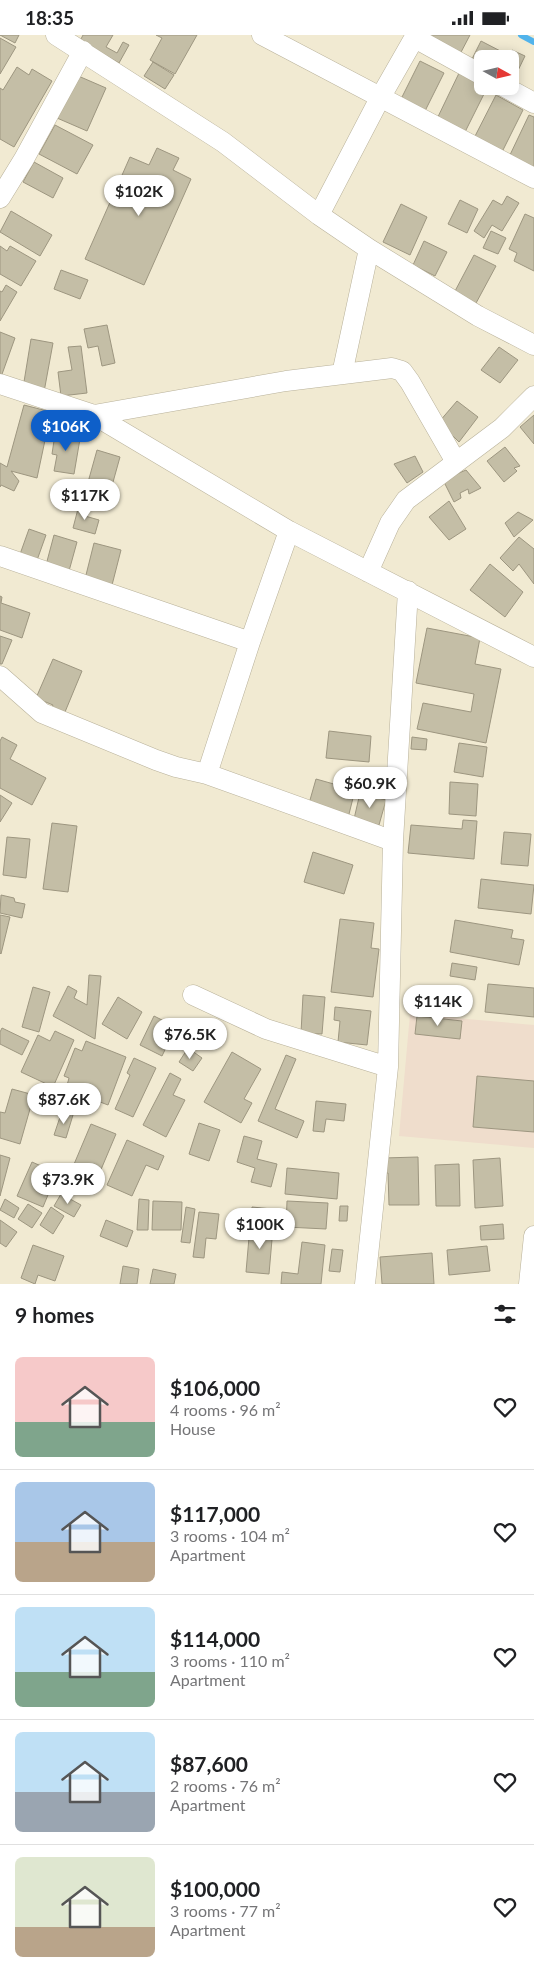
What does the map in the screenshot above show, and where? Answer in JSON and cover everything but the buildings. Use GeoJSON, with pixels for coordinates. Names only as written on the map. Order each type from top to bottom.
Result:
{"type":"FeatureCollection","features":[{"type":"Feature","properties":{"kind":"street"},"geometry":{"type":"LineString","coordinates":[[56,35],[223,142],[319,215],[369,249],[478,316],[534,345]]}},
{"type":"Feature","properties":{"kind":"street"},"geometry":{"type":"LineString","coordinates":[[262,35],[534,178]]}},
{"type":"Feature","properties":{"kind":"street"},"geometry":{"type":"LineString","coordinates":[[319,215],[380,98],[415,36],[474,70]]}},
{"type":"Feature","properties":{"kind":"street"},"geometry":{"type":"LineString","coordinates":[[0,198],[24,159],[83,51]]}},
{"type":"Feature","properties":{"kind":"street"},"geometry":{"type":"LineString","coordinates":[[519,95],[534,103]]}},
{"type":"Feature","properties":{"kind":"street"},"geometry":{"type":"LineString","coordinates":[[342,374],[369,249]]}},
{"type":"Feature","properties":{"kind":"street"},"geometry":{"type":"LineString","coordinates":[[94,415],[286,381],[392,368],[402,371],[456,462]]}},
{"type":"Feature","properties":{"kind":"street"},"geometry":{"type":"LineString","coordinates":[[0,384],[94,415],[289,531],[534,657]]}},
{"type":"Feature","properties":{"kind":"street"},"geometry":{"type":"LineString","coordinates":[[368,572],[390,523],[406,499],[502,428],[534,396]]}},
{"type":"Feature","properties":{"kind":"street"},"geometry":{"type":"LineString","coordinates":[[207,774],[289,531]]}},
{"type":"Feature","properties":{"kind":"street"},"geometry":{"type":"LineString","coordinates":[[0,556],[250,642]]}},
{"type":"Feature","properties":{"kind":"street"},"geometry":{"type":"LineString","coordinates":[[365,1284],[388,1067],[393,841],[408,591]]}},
{"type":"Feature","properties":{"kind":"street"},"geometry":{"type":"LineString","coordinates":[[0,676],[42,713],[156,760],[207,774],[393,841]]}},
{"type":"Feature","properties":{"kind":"street"},"geometry":{"type":"LineString","coordinates":[[194,995],[266,1029],[388,1067]]}},
{"type":"Feature","properties":{"kind":"street"},"geometry":{"type":"LineString","coordinates":[[529,1284],[534,1236]]}},
{"type":"Feature","properties":{"kind":"shaded area"},"geometry":{"type":"Polygon","coordinates":[[[410,1014],[534,1025],[534,1148],[399,1136],[410,1014]]]}},
{"type":"Feature","properties":{"kind":"waterway"},"geometry":{"type":"LineString","coordinates":[[521,35],[534,42]]}}]}
